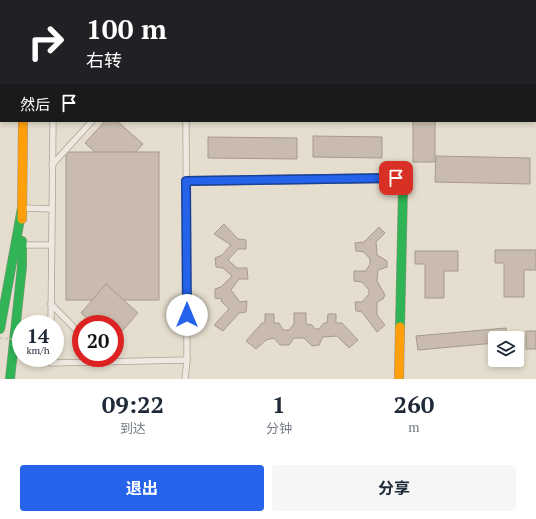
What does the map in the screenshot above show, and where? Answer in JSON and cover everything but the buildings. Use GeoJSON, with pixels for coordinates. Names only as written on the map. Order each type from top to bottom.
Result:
{"type":"FeatureCollection","features":[{"type":"Feature","properties":{"kind":"main road"},"geometry":{"type":"LineString","coordinates":[[10,379],[22,266],[23,122]]}},
{"type":"Feature","properties":{"kind":"main road"},"geometry":{"type":"LineString","coordinates":[[186,181],[396,178],[403,188],[399,379]]}},
{"type":"Feature","properties":{"kind":"main road"},"geometry":{"type":"LineString","coordinates":[[0,329],[22,208]]}},
{"type":"Feature","properties":{"kind":"lane"},"geometry":{"type":"LineString","coordinates":[[51,315],[53,122]]}},
{"type":"Feature","properties":{"kind":"lane"},"geometry":{"type":"LineString","coordinates":[[52,165],[91,122]]}},
{"type":"Feature","properties":{"kind":"lane"},"geometry":{"type":"LineString","coordinates":[[184,379],[187,360],[186,122]]}},
{"type":"Feature","properties":{"kind":"lane"},"geometry":{"type":"LineString","coordinates":[[22,208],[52,209]]}},
{"type":"Feature","properties":{"kind":"lane"},"geometry":{"type":"LineString","coordinates":[[22,245],[51,245]]}},
{"type":"Feature","properties":{"kind":"lane"},"geometry":{"type":"LineString","coordinates":[[51,304],[72,326]]}},
{"type":"Feature","properties":{"kind":"lane"},"geometry":{"type":"LineString","coordinates":[[124,360],[187,360]]}},
{"type":"Feature","properties":{"kind":"path"},"geometry":{"type":"LineString","coordinates":[[0,338],[12,339]]}},
{"type":"Feature","properties":{"kind":"traffic: fast"},"geometry":{"type":"LineString","coordinates":[[186,181],[396,178],[403,188],[400,327]]}},
{"type":"Feature","properties":{"kind":"traffic: fast"},"geometry":{"type":"LineString","coordinates":[[0,329],[22,208]]}},
{"type":"Feature","properties":{"kind":"traffic: fast"},"geometry":{"type":"LineString","coordinates":[[10,379],[22,266],[22,241]]}},
{"type":"Feature","properties":{"kind":"traffic: slow"},"geometry":{"type":"LineString","coordinates":[[22,219],[23,122]]}},
{"type":"Feature","properties":{"kind":"traffic: slow"},"geometry":{"type":"LineString","coordinates":[[399,379],[400,327]]}},
{"type":"Feature","properties":{"kind":"route"},"geometry":{"type":"LineString","coordinates":[[187,315],[186,181],[396,178]]}}]}
